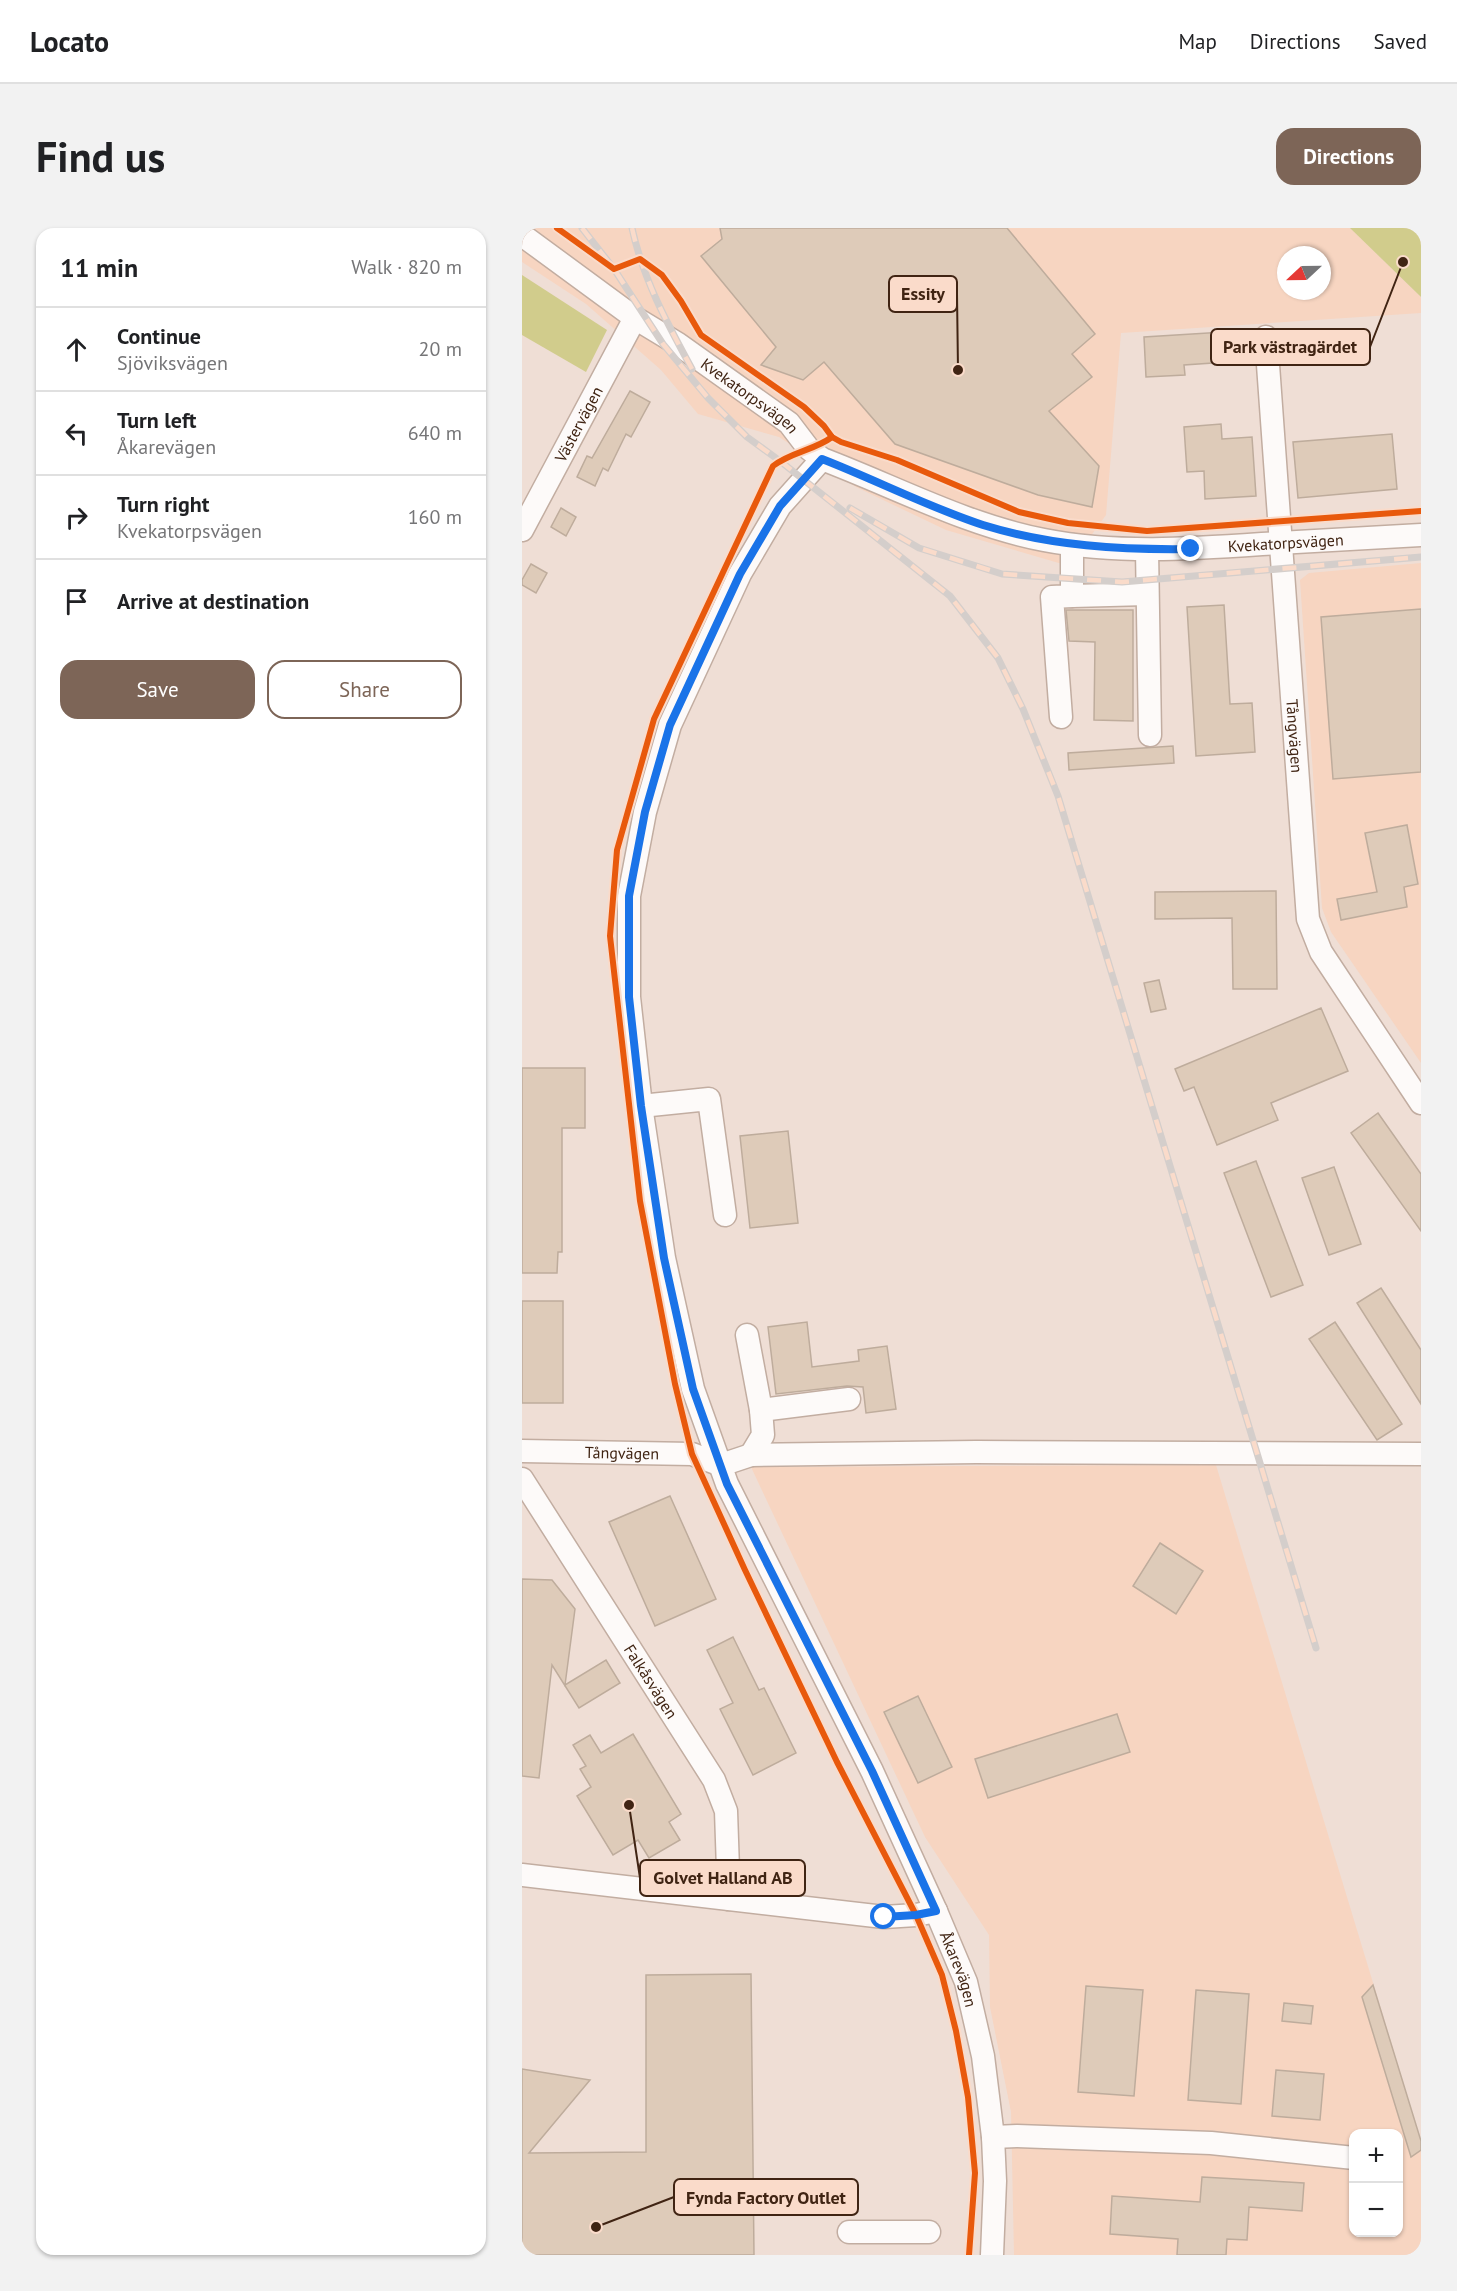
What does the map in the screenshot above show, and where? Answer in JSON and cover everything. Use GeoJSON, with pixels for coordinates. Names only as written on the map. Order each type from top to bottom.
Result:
{"type":"FeatureCollection","features":[{"type":"Feature","properties":{"kind":"street","name":"Kvekatorpsvägen"},"geometry":{"type":"LineString","coordinates":[[522,235],[635,318],[678,345],[789,423],[808,447],[822,459],[983,525],[1072,545],[1147,550],[1421,535]]}},
{"type":"Feature","properties":{"kind":"street","name":"Västervägen"},"geometry":{"type":"LineString","coordinates":[[522,530],[635,318]]}},
{"type":"Feature","properties":{"kind":"street","name":"Tångvägen"},"geometry":{"type":"LineString","coordinates":[[1266,337],[1308,919],[1322,952],[1421,1103]]}},
{"type":"Feature","properties":{"kind":"street","name":"Åkarevägen"},"geometry":{"type":"LineString","coordinates":[[822,459],[780,506],[740,574],[670,725],[645,812],[629,896],[629,997],[641,1106],[669,1280],[693,1389],[727,1484],[872,1771],[966,1982],[983,2056],[993,2137],[995,2181],[992,2255]]}},
{"type":"Feature","properties":{"kind":"street"},"geometry":{"type":"LineString","coordinates":[[1072,545],[1072,596]]}},
{"type":"Feature","properties":{"kind":"street"},"geometry":{"type":"LineString","coordinates":[[1147,550],[1150,735]]}},
{"type":"Feature","properties":{"kind":"street"},"geometry":{"type":"LineString","coordinates":[[1061,717],[1052,597],[1147,594]]}},
{"type":"Feature","properties":{"kind":"street"},"geometry":{"type":"LineString","coordinates":[[641,1106],[709,1100],[725,1215]]}},
{"type":"Feature","properties":{"kind":"street"},"geometry":{"type":"LineString","coordinates":[[747,1335],[761,1410],[763,1435],[751,1455]]}},
{"type":"Feature","properties":{"kind":"street"},"geometry":{"type":"LineString","coordinates":[[761,1410],[849,1399]]}},
{"type":"Feature","properties":{"kind":"street","name":"Tångvägen"},"geometry":{"type":"LineString","coordinates":[[522,1451],[692,1454],[721,1465]]}},
{"type":"Feature","properties":{"kind":"street"},"geometry":{"type":"LineString","coordinates":[[721,1465],[751,1455],[976,1452],[1421,1454]]}},
{"type":"Feature","properties":{"kind":"street","name":"Falkåsvägen"},"geometry":{"type":"LineString","coordinates":[[522,1479],[714,1780],[726,1811],[729,1899]]}},
{"type":"Feature","properties":{"kind":"street"},"geometry":{"type":"LineString","coordinates":[[522,1875],[884,1917],[936,1911]]}},
{"type":"Feature","properties":{"kind":"street"},"geometry":{"type":"LineString","coordinates":[[993,2137],[1211,2143],[1349,2158]]}},
{"type":"Feature","properties":{"kind":"street"},"geometry":{"type":"LineString","coordinates":[[849,2232],[929,2232]]}},
{"type":"Feature","properties":{"kind":"shaded area"},"geometry":{"type":"Polygon","coordinates":[[[522,228],[1350,228],[1421,297],[1421,313],[1121,333],[1106,515],[1069,566],[946,530],[856,487],[779,437],[698,414],[661,370],[586,304],[522,262],[522,228]]]}},
{"type":"Feature","properties":{"kind":"shaded area"},"geometry":{"type":"Polygon","coordinates":[[[1350,228],[1421,228],[1421,297],[1350,228]]]}},
{"type":"Feature","properties":{"kind":"shaded area"},"geometry":{"type":"Polygon","coordinates":[[[522,275],[607,330],[586,372],[522,335],[522,275]]]}},
{"type":"Feature","properties":{"kind":"shaded area"},"geometry":{"type":"Polygon","coordinates":[[[1421,563],[1421,1063],[1331,932],[1322,908],[1300,580],[1309,573],[1421,563]]]}},
{"type":"Feature","properties":{"kind":"shaded area"},"geometry":{"type":"Polygon","coordinates":[[[1216,1465],[1421,2141],[1421,2255],[1014,2255],[1011,2112],[990,2007],[989,1935],[925,1837],[751,1467],[1216,1465]]]}},
{"type":"Feature","properties":{"kind":"building"},"geometry":{"type":"Polygon","coordinates":[[[720,228],[1007,228],[1095,334],[1072,354],[1092,377],[1049,411],[1099,466],[1092,507],[1038,495],[895,444],[824,362],[803,380],[761,365],[776,347],[701,256],[722,239],[720,228]]]}},
{"type":"Feature","properties":{"kind":"building"},"geometry":{"type":"Polygon","coordinates":[[[1240,331],[1242,361],[1184,365],[1185,375],[1146,377],[1144,337],[1240,331]]]}},
{"type":"Feature","properties":{"kind":"building"},"geometry":{"type":"Polygon","coordinates":[[[630,391],[650,402],[631,437],[626,434],[608,471],[603,468],[595,486],[577,477],[587,456],[592,458],[630,391]]]}},
{"type":"Feature","properties":{"kind":"building"},"geometry":{"type":"Polygon","coordinates":[[[1221,424],[1222,439],[1252,437],[1256,496],[1205,499],[1204,471],[1187,472],[1184,427],[1221,424]]]}},
{"type":"Feature","properties":{"kind":"building"},"geometry":{"type":"Polygon","coordinates":[[[1392,434],[1397,489],[1298,498],[1293,442],[1392,434]]]}},
{"type":"Feature","properties":{"kind":"building"},"geometry":{"type":"Polygon","coordinates":[[[561,508],[576,517],[566,536],[551,527],[561,508]]]}},
{"type":"Feature","properties":{"kind":"building"},"geometry":{"type":"Polygon","coordinates":[[[531,564],[547,573],[536,593],[522,585],[522,580],[531,564]]]}},
{"type":"Feature","properties":{"kind":"building"},"geometry":{"type":"Polygon","coordinates":[[[1224,605],[1230,704],[1252,703],[1255,752],[1196,756],[1187,607],[1224,605]]]}},
{"type":"Feature","properties":{"kind":"building"},"geometry":{"type":"Polygon","coordinates":[[[1421,609],[1421,772],[1333,779],[1321,617],[1421,609]]]}},
{"type":"Feature","properties":{"kind":"building"},"geometry":{"type":"Polygon","coordinates":[[[1066,610],[1133,610],[1133,721],[1094,720],[1095,642],[1069,641],[1066,610]]]}},
{"type":"Feature","properties":{"kind":"building"},"geometry":{"type":"Polygon","coordinates":[[[1173,746],[1174,763],[1069,770],[1068,753],[1173,746]]]}},
{"type":"Feature","properties":{"kind":"building"},"geometry":{"type":"Polygon","coordinates":[[[1407,825],[1418,884],[1404,887],[1407,907],[1341,920],[1337,899],[1377,892],[1365,833],[1407,825]]]}},
{"type":"Feature","properties":{"kind":"building"},"geometry":{"type":"Polygon","coordinates":[[[1276,891],[1277,989],[1233,989],[1232,918],[1155,919],[1155,892],[1276,891]]]}},
{"type":"Feature","properties":{"kind":"building"},"geometry":{"type":"Polygon","coordinates":[[[1159,980],[1166,1009],[1151,1012],[1144,983],[1159,980]]]}},
{"type":"Feature","properties":{"kind":"building"},"geometry":{"type":"Polygon","coordinates":[[[1321,1008],[1348,1071],[1271,1103],[1278,1120],[1217,1145],[1194,1087],[1184,1091],[1175,1069],[1321,1008]]]}},
{"type":"Feature","properties":{"kind":"building"},"geometry":{"type":"Polygon","coordinates":[[[522,1068],[585,1068],[585,1128],[562,1128],[562,1252],[558,1252],[557,1273],[522,1273],[522,1068]]]}},
{"type":"Feature","properties":{"kind":"building"},"geometry":{"type":"Polygon","coordinates":[[[1378,1113],[1421,1174],[1421,1231],[1351,1133],[1378,1113]]]}},
{"type":"Feature","properties":{"kind":"building"},"geometry":{"type":"Polygon","coordinates":[[[788,1131],[798,1223],[750,1228],[740,1136],[788,1131]]]}},
{"type":"Feature","properties":{"kind":"building"},"geometry":{"type":"Polygon","coordinates":[[[1256,1161],[1303,1285],[1271,1297],[1224,1173],[1256,1161]]]}},
{"type":"Feature","properties":{"kind":"building"},"geometry":{"type":"Polygon","coordinates":[[[1334,1167],[1361,1244],[1329,1255],[1302,1178],[1334,1167]]]}},
{"type":"Feature","properties":{"kind":"building"},"geometry":{"type":"Polygon","coordinates":[[[1381,1288],[1421,1350],[1421,1404],[1357,1303],[1381,1288]]]}},
{"type":"Feature","properties":{"kind":"building"},"geometry":{"type":"Polygon","coordinates":[[[522,1301],[563,1301],[563,1403],[522,1403],[522,1301]]]}},
{"type":"Feature","properties":{"kind":"building"},"geometry":{"type":"Polygon","coordinates":[[[807,1322],[812,1367],[859,1361],[858,1350],[887,1346],[896,1409],[866,1413],[863,1387],[847,1386],[776,1394],[768,1327],[807,1322]]]}},
{"type":"Feature","properties":{"kind":"building"},"geometry":{"type":"Polygon","coordinates":[[[1335,1322],[1402,1424],[1377,1440],[1309,1339],[1335,1322]]]}},
{"type":"Feature","properties":{"kind":"building"},"geometry":{"type":"Polygon","coordinates":[[[670,1496],[716,1599],[655,1626],[609,1522],[670,1496]]]}},
{"type":"Feature","properties":{"kind":"building"},"geometry":{"type":"Polygon","coordinates":[[[1160,1543],[1203,1571],[1176,1614],[1133,1586],[1160,1543]]]}},
{"type":"Feature","properties":{"kind":"building"},"geometry":{"type":"Polygon","coordinates":[[[522,1579],[552,1580],[575,1609],[565,1685],[606,1660],[620,1683],[579,1708],[552,1665],[539,1778],[522,1776],[522,1579]]]}},
{"type":"Feature","properties":{"kind":"building"},"geometry":{"type":"Polygon","coordinates":[[[733,1637],[759,1690],[764,1688],[796,1753],[753,1775],[720,1709],[733,1703],[707,1650],[733,1637]]]}},
{"type":"Feature","properties":{"kind":"building"},"geometry":{"type":"Polygon","coordinates":[[[918,1696],[952,1767],[918,1783],[884,1712],[918,1696]]]}},
{"type":"Feature","properties":{"kind":"building"},"geometry":{"type":"Polygon","coordinates":[[[1117,1714],[1130,1752],[988,1798],[975,1759],[1117,1714]]]}},
{"type":"Feature","properties":{"kind":"building"},"geometry":{"type":"Polygon","coordinates":[[[633,1734],[681,1814],[669,1822],[680,1840],[649,1858],[638,1840],[613,1855],[577,1796],[591,1787],[580,1769],[586,1766],[573,1745],[590,1735],[601,1753],[633,1734]]]}},
{"type":"Feature","properties":{"kind":"building"},"geometry":{"type":"Polygon","coordinates":[[[751,1974],[754,2255],[522,2255],[522,2069],[590,2080],[529,2153],[646,2152],[646,1975],[751,1974]]]}},
{"type":"Feature","properties":{"kind":"building"},"geometry":{"type":"Polygon","coordinates":[[[1373,1985],[1421,2141],[1421,2150],[1411,2157],[1403,2129],[1362,1997],[1373,1985]]]}},
{"type":"Feature","properties":{"kind":"building"},"geometry":{"type":"Polygon","coordinates":[[[1086,1986],[1143,1990],[1134,2096],[1078,2092],[1086,1986]]]}},
{"type":"Feature","properties":{"kind":"building"},"geometry":{"type":"Polygon","coordinates":[[[1196,1990],[1249,1994],[1241,2104],[1188,2100],[1196,1990]]]}},
{"type":"Feature","properties":{"kind":"building"},"geometry":{"type":"Polygon","coordinates":[[[1284,2003],[1313,2006],[1311,2024],[1282,2021],[1284,2003]]]}},
{"type":"Feature","properties":{"kind":"building"},"geometry":{"type":"Polygon","coordinates":[[[1276,2070],[1324,2074],[1320,2120],[1272,2116],[1276,2070]]]}},
{"type":"Feature","properties":{"kind":"building"},"geometry":{"type":"Polygon","coordinates":[[[1202,2177],[1304,2183],[1302,2211],[1249,2207],[1247,2240],[1227,2239],[1226,2255],[1177,2255],[1178,2239],[1110,2234],[1112,2196],[1200,2202],[1202,2177]]]}},
{"type":"Feature","properties":{"kind":"railway"},"geometry":{"type":"LineString","coordinates":[[582,228],[614,269],[663,344],[708,398],[747,437],[950,596],[998,658],[1023,709],[1058,796],[1316,1648]]}},
{"type":"Feature","properties":{"kind":"railway"},"geometry":{"type":"LineString","coordinates":[[632,228],[649,283],[692,369]]}},
{"type":"Feature","properties":{"kind":"railway"},"geometry":{"type":"LineString","coordinates":[[850,508],[919,548],[1002,574],[1122,582],[1421,557]]}},
{"type":"Feature","properties":{"kind":"cycle path"},"geometry":{"type":"LineString","coordinates":[[557,228],[614,269],[640,259],[662,275],[701,335],[804,407],[832,437],[897,460],[1019,512],[1068,523],[1147,531],[1421,511]]}},
{"type":"Feature","properties":{"kind":"cycle path"},"geometry":{"type":"LineString","coordinates":[[832,437],[787,457],[773,466],[654,719],[617,850],[610,936],[640,1201],[675,1384],[692,1454],[837,1762],[916,1915],[942,1975],[956,2031],[968,2097],[975,2173],[969,2255]]}},
{"type":"Feature","properties":{"kind":"place","name":"Park västragärdet"},"geometry":{"type":"Point","coordinates":[1403,262]}},
{"type":"Feature","properties":{"kind":"place","name":"Essity"},"geometry":{"type":"Point","coordinates":[958,370]}},
{"type":"Feature","properties":{"kind":"place","name":"Golvet Halland AB"},"geometry":{"type":"Point","coordinates":[629,1805]}},
{"type":"Feature","properties":{"kind":"place","name":"Fynda Factory Outlet"},"geometry":{"type":"Point","coordinates":[596,2227]}},
{"type":"Feature","properties":{"kind":"route"},"geometry":{"type":"LineString","coordinates":[[884,1917],[936,1911],[872,1771],[727,1484],[693,1389],[664,1258],[641,1106],[629,997],[629,896],[645,812],[670,725],[740,574],[780,506],[822,459],[983,525],[1043,540],[1072,545],[1147,550],[1191,549]]}}]}
